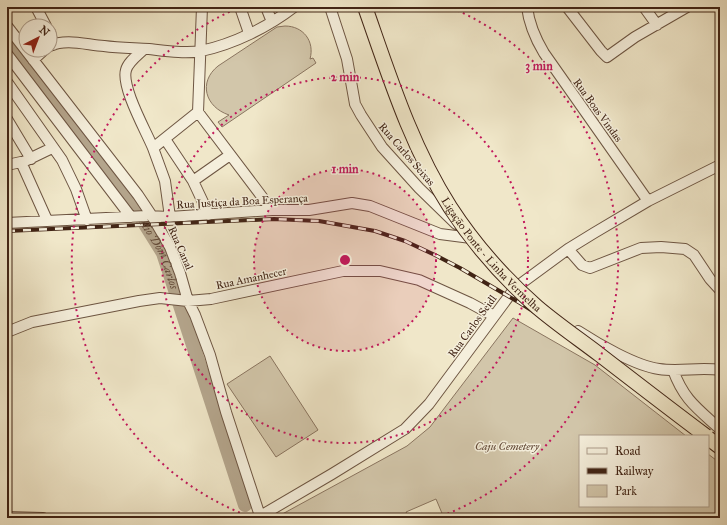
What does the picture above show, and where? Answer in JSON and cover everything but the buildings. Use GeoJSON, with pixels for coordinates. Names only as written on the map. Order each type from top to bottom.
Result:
{"type":"FeatureCollection","features":[{"type":"Feature","properties":{"kind":"highway","name":"Ligação Ponte - Linha Vermelha"},"geometry":{"type":"LineString","coordinates":[[365,7],[393,87],[421,154],[450,207],[476,243],[506,277],[538,308],[705,435]]}},
{"type":"Feature","properties":{"kind":"highway"},"geometry":{"type":"LineString","coordinates":[[709,439],[720,447]]}},
{"type":"Feature","properties":{"kind":"street"},"geometry":{"type":"LineString","coordinates":[[36,7],[42,18]]}},
{"type":"Feature","properties":{"kind":"street"},"geometry":{"type":"LineString","coordinates":[[202,7],[198,112],[272,210]]}},
{"type":"Feature","properties":{"kind":"street"},"geometry":{"type":"LineString","coordinates":[[240,7],[249,33]]}},
{"type":"Feature","properties":{"kind":"street"},"geometry":{"type":"LineString","coordinates":[[266,7],[272,22]]}},
{"type":"Feature","properties":{"kind":"street"},"geometry":{"type":"LineString","coordinates":[[58,44],[72,42],[178,52],[200,51],[223,45],[249,33],[272,22],[294,7]]}},
{"type":"Feature","properties":{"kind":"street","name":"Rua Carlos Seixas"},"geometry":{"type":"LineString","coordinates":[[330,7],[347,59],[355,104],[382,147],[419,188],[493,260],[515,288],[609,350],[645,365],[658,369],[673,370],[705,368],[720,370]]}},
{"type":"Feature","properties":{"kind":"street","name":"Rua Boas Vindas"},"geometry":{"type":"LineString","coordinates":[[527,7],[534,37],[648,201]]}},
{"type":"Feature","properties":{"kind":"street"},"geometry":{"type":"LineString","coordinates":[[567,7],[604,56],[607,57],[684,8]]}},
{"type":"Feature","properties":{"kind":"street"},"geometry":{"type":"LineString","coordinates":[[644,7],[657,25]]}},
{"type":"Feature","properties":{"kind":"street","name":"Rua Canal"},"geometry":{"type":"LineString","coordinates":[[7,26],[138,195],[141,216],[170,247],[180,272],[180,300],[195,315],[210,355],[258,517]]}},
{"type":"Feature","properties":{"kind":"street"},"geometry":{"type":"LineString","coordinates":[[144,49],[129,65],[125,76],[130,96],[153,148],[165,181],[170,217]]}},
{"type":"Feature","properties":{"kind":"street"},"geometry":{"type":"LineString","coordinates":[[7,54],[141,216]]}},
{"type":"Feature","properties":{"kind":"street"},"geometry":{"type":"LineString","coordinates":[[7,82],[52,148],[62,160],[87,220]]}},
{"type":"Feature","properties":{"kind":"street"},"geometry":{"type":"LineString","coordinates":[[153,148],[198,112]]}},
{"type":"Feature","properties":{"kind":"street"},"geometry":{"type":"LineString","coordinates":[[7,119],[26,161],[47,220]]}},
{"type":"Feature","properties":{"kind":"street"},"geometry":{"type":"LineString","coordinates":[[165,139],[193,181],[208,215]]}},
{"type":"Feature","properties":{"kind":"street"},"geometry":{"type":"LineString","coordinates":[[7,165],[26,161],[52,148]]}},
{"type":"Feature","properties":{"kind":"street"},"geometry":{"type":"LineString","coordinates":[[193,181],[230,155]]}},
{"type":"Feature","properties":{"kind":"street","name":"Rua Carlos Seidl"},"geometry":{"type":"LineString","coordinates":[[258,517],[405,429],[429,404],[515,288],[568,249],[648,201],[720,165]]}},
{"type":"Feature","properties":{"kind":"street","name":"Rua Justiça da Boa Esperança"},"geometry":{"type":"LineString","coordinates":[[7,223],[141,216],[170,217],[272,210],[309,210],[342,204],[360,203],[440,234],[471,238]]}},
{"type":"Feature","properties":{"kind":"street"},"geometry":{"type":"LineString","coordinates":[[568,249],[582,265],[590,268],[641,248],[661,247],[685,249],[694,255],[710,279],[720,290]]}},
{"type":"Feature","properties":{"kind":"street","name":"Rua Amanhecer"},"geometry":{"type":"LineString","coordinates":[[7,332],[32,322],[148,299],[211,299],[343,271],[380,271],[419,280],[458,297],[494,316]]}},
{"type":"Feature","properties":{"kind":"street"},"geometry":{"type":"LineString","coordinates":[[673,370],[677,382],[688,399],[720,429]]}},
{"type":"Feature","properties":{"kind":"street"},"geometry":{"type":"LineString","coordinates":[[7,517],[43,518]]}},
{"type":"Feature","properties":{"kind":"green space"},"geometry":{"type":"Polygon","coordinates":[[[285,26],[297,29],[306,36],[311,46],[310,59],[313,58],[316,63],[222,127],[218,122],[229,115],[214,106],[207,94],[206,86],[212,72],[218,66],[277,27],[285,26]]]}},
{"type":"Feature","properties":{"kind":"green space","name":"Caju Cemetery"},"geometry":{"type":"Polygon","coordinates":[[[513,318],[595,365],[685,435],[579,435],[579,507],[709,507],[709,455],[720,463],[720,518],[444,518],[436,499],[406,512],[409,518],[275,518],[407,446],[430,427],[513,318]]]}},
{"type":"Feature","properties":{"kind":"green space"},"geometry":{"type":"Polygon","coordinates":[[[270,356],[318,430],[276,457],[227,384],[270,356]]]}},
{"type":"Feature","properties":{"kind":"waterway","name":"Rio Dom Carlos"},"geometry":{"type":"LineString","coordinates":[[7,37],[130,200],[163,253],[245,505]]}},
{"type":"Feature","properties":{"kind":"railway"},"geometry":{"type":"LineString","coordinates":[[7,231],[274,219],[319,221],[375,231],[405,241],[435,255],[520,303],[624,368],[657,393],[705,435]]}},
{"type":"Feature","properties":{"kind":"railway"},"geometry":{"type":"LineString","coordinates":[[709,439],[720,448]]}}]}
